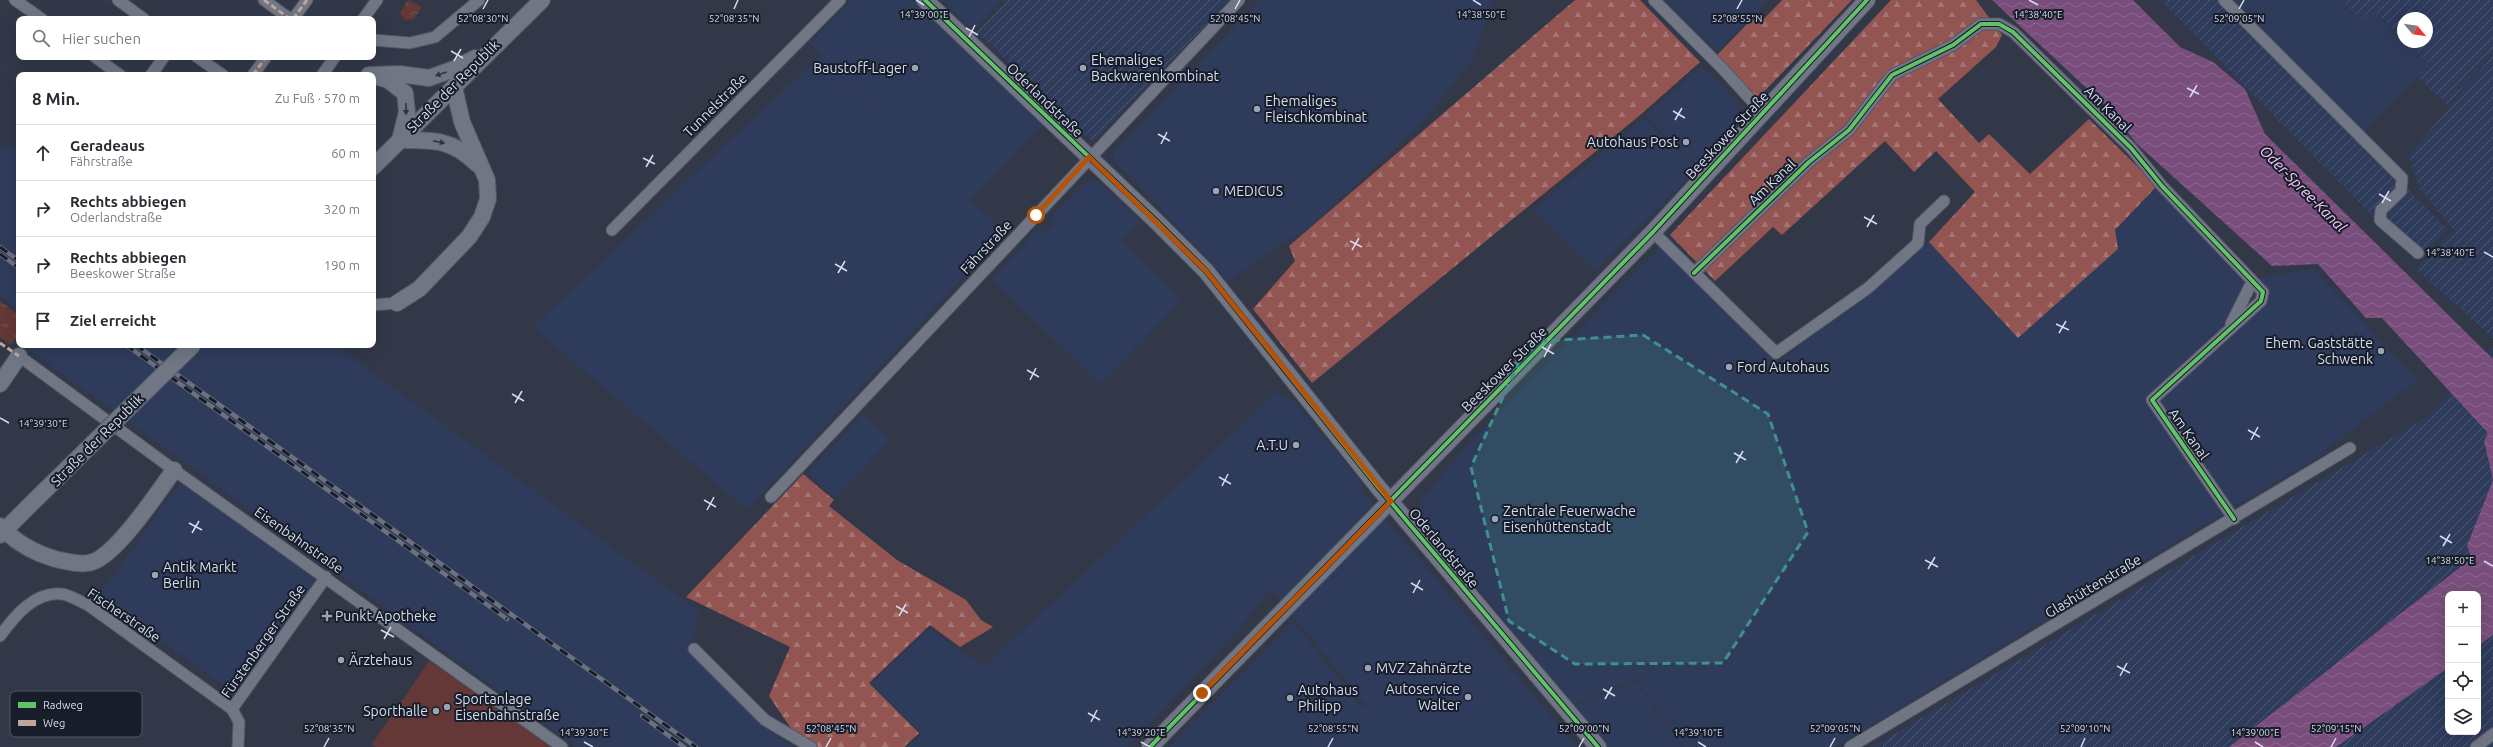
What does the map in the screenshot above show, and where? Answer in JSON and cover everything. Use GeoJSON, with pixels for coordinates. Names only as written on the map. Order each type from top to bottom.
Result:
{"type":"FeatureCollection","features":[{"type":"Feature","properties":{"kind":"street"},"geometry":{"type":"LineString","coordinates":[[16,0],[38,16]]}},
{"type":"Feature","properties":{"kind":"street"},"geometry":{"type":"LineString","coordinates":[[119,0],[140,16]]}},
{"type":"Feature","properties":{"kind":"street"},"geometry":{"type":"LineString","coordinates":[[264,0],[286,16]]}},
{"type":"Feature","properties":{"kind":"street"},"geometry":{"type":"LineString","coordinates":[[295,16],[307,0]]}},
{"type":"Feature","properties":{"kind":"street"},"geometry":{"type":"LineString","coordinates":[[365,16],[376,0]]}},
{"type":"Feature","properties":{"kind":"street"},"geometry":{"type":"LineString","coordinates":[[376,40],[410,43],[435,37],[479,0]]}},
{"type":"Feature","properties":{"kind":"street","name":"Tunnelstraße"},"geometry":{"type":"LineString","coordinates":[[612,230],[840,0]]}},
{"type":"Feature","properties":{"kind":"street","name":"Oderlandstraße"},"geometry":{"type":"LineString","coordinates":[[925,0],[1206,271],[1391,501],[1598,747]]}},
{"type":"Feature","properties":{"kind":"street","name":"Fährstraße"},"geometry":{"type":"LineString","coordinates":[[771,497],[1089,157],[1239,0]]}},
{"type":"Feature","properties":{"kind":"street"},"geometry":{"type":"LineString","coordinates":[[1654,0],[1722,68],[1762,112]]}},
{"type":"Feature","properties":{"kind":"street","name":"Beeskower Straße"},"geometry":{"type":"LineString","coordinates":[[1150,747],[1653,232],[1762,112],[1867,0]]}},
{"type":"Feature","properties":{"kind":"street"},"geometry":{"type":"LineString","coordinates":[[2224,0],[2402,178],[2401,191],[2381,210],[2380,220],[2418,253]]}},
{"type":"Feature","properties":{"kind":"street","name":"Straße der Republik"},"geometry":{"type":"LineString","coordinates":[[376,164],[538,2]]}},
{"type":"Feature","properties":{"kind":"street","name":"Am Kanal"},"geometry":{"type":"LineString","coordinates":[[1694,273],[1809,162],[1849,130],[1892,75],[1953,45],[1981,24],[1999,24],[2014,32],[2131,148],[2162,186],[2263,292],[2261,301],[2152,400],[2234,519]]}},
{"type":"Feature","properties":{"kind":"street"},"geometry":{"type":"LineString","coordinates":[[376,75],[400,74],[429,78],[454,69],[488,51]]}},
{"type":"Feature","properties":{"kind":"street"},"geometry":{"type":"LineString","coordinates":[[99,60],[116,72]]}},
{"type":"Feature","properties":{"kind":"street"},"geometry":{"type":"LineString","coordinates":[[152,72],[162,60]]}},
{"type":"Feature","properties":{"kind":"street"},"geometry":{"type":"LineString","coordinates":[[201,60],[219,72]]}},
{"type":"Feature","properties":{"kind":"street"},"geometry":{"type":"LineString","coordinates":[[255,72],[264,60]]}},
{"type":"Feature","properties":{"kind":"street"},"geometry":{"type":"LineString","coordinates":[[324,72],[333,60]]}},
{"type":"Feature","properties":{"kind":"street"},"geometry":{"type":"LineString","coordinates":[[376,77],[388,80],[405,93],[407,112],[400,140],[430,140],[449,144],[464,151],[481,168]]}},
{"type":"Feature","properties":{"kind":"street"},"geometry":{"type":"LineString","coordinates":[[376,305],[397,303],[419,289],[469,237],[482,217],[488,199],[487,180],[462,122],[454,87]]}},
{"type":"Feature","properties":{"kind":"street"},"geometry":{"type":"LineString","coordinates":[[1653,232],[1776,353],[1868,288],[1918,243],[1920,224],[1944,201]]}},
{"type":"Feature","properties":{"kind":"street","name":"Am Kanal"},"geometry":{"type":"LineString","coordinates":[[2228,330],[2252,282]]}},
{"type":"Feature","properties":{"kind":"street","name":"Straße der Republik"},"geometry":{"type":"LineString","coordinates":[[1,531],[27,508],[190,348]]}},
{"type":"Feature","properties":{"kind":"street"},"geometry":{"type":"LineString","coordinates":[[0,384],[19,356]]}},
{"type":"Feature","properties":{"kind":"street","name":"Eisenbahnstraße"},"geometry":{"type":"LineString","coordinates":[[19,356],[174,470],[326,577],[562,747]]}},
{"type":"Feature","properties":{"kind":"street","name":"Glashüttenstraße"},"geometry":{"type":"LineString","coordinates":[[1850,747],[2234,519],[2350,448]]}},
{"type":"Feature","properties":{"kind":"street"},"geometry":{"type":"LineString","coordinates":[[1,531],[30,550],[44,556],[72,563],[89,564],[106,556],[119,542],[174,470]]}},
{"type":"Feature","properties":{"kind":"street","name":"Fürstenberger Straße"},"geometry":{"type":"LineString","coordinates":[[238,747],[239,722],[232,709],[326,577]]}},
{"type":"Feature","properties":{"kind":"street","name":"Fischerstraße"},"geometry":{"type":"LineString","coordinates":[[0,636],[16,613],[38,599],[62,594],[88,605],[232,709]]}},
{"type":"Feature","properties":{"kind":"street"},"geometry":{"type":"LineString","coordinates":[[694,649],[765,720],[811,747]]}},
{"type":"Feature","properties":{"kind":"street"},"geometry":{"type":"LineString","coordinates":[[2476,747],[2493,734]]}},
{"type":"Feature","properties":{"kind":"highlighted area"},"geometry":{"type":"Polygon","coordinates":[[[1643,335],[1768,414],[1808,532],[1723,663],[1575,664],[1509,621],[1471,467],[1528,342],[1643,335]]]}},
{"type":"Feature","properties":{"kind":"shaded area"},"geometry":{"type":"Polygon","coordinates":[[[852,0],[913,0],[1044,124],[970,200],[1005,232],[747,510],[533,327],[821,55],[879,112],[810,43],[852,0]]]}},
{"type":"Feature","properties":{"kind":"shaded area"},"geometry":{"type":"Polygon","coordinates":[[[942,0],[1001,0],[973,30],[942,0]]]}},
{"type":"Feature","properties":{"kind":"shaded area"},"geometry":{"type":"Polygon","coordinates":[[[1009,0],[1229,0],[1093,142],[977,32],[1009,0]]]}},
{"type":"Feature","properties":{"kind":"shaded area"},"geometry":{"type":"Polygon","coordinates":[[[1260,0],[1494,0],[1473,59],[1422,123],[1309,228],[1284,242],[1229,281],[1113,159],[1115,151],[1260,0]]]}},
{"type":"Feature","properties":{"kind":"shaded area"},"geometry":{"type":"Polygon","coordinates":[[[1665,0],[1769,0],[1718,51],[1665,0]]]}},
{"type":"Feature","properties":{"kind":"shaded area"},"geometry":{"type":"Polygon","coordinates":[[[2160,0],[2219,0],[2448,230],[2416,260],[2160,0]]]}},
{"type":"Feature","properties":{"kind":"shaded area"},"geometry":{"type":"Polygon","coordinates":[[[2234,0],[2342,0],[2361,19],[2372,9],[2397,32],[2397,48],[2413,48],[2430,64],[2364,131],[2234,0]]]}},
{"type":"Feature","properties":{"kind":"shaded area"},"geometry":{"type":"Polygon","coordinates":[[[2342,0],[2493,0],[2493,51],[2448,105],[2417,76],[2430,64],[2413,48],[2433,48],[2433,12],[2397,12],[2397,32],[2372,9],[2361,19],[2342,0]]]}},
{"type":"Feature","properties":{"kind":"shaded area"},"geometry":{"type":"Polygon","coordinates":[[[2493,55],[2493,338],[2416,269],[2454,230],[2418,187],[2409,155],[2493,55]]]}},
{"type":"Feature","properties":{"kind":"shaded area"},"geometry":{"type":"Polygon","coordinates":[[[1702,66],[1738,102],[1740,116],[1735,131],[1700,167],[1645,117],[1702,66]]]}},
{"type":"Feature","properties":{"kind":"shaded area"},"geometry":{"type":"Polygon","coordinates":[[[1643,119],[1698,168],[1596,271],[1534,209],[1643,119]]]}},
{"type":"Feature","properties":{"kind":"shaded area"},"geometry":{"type":"Polygon","coordinates":[[[0,144],[16,149],[16,309],[0,296],[0,144]]]}},
{"type":"Feature","properties":{"kind":"shaded area"},"geometry":{"type":"Polygon","coordinates":[[[1088,180],[1096,180],[1140,222],[1122,241],[1182,300],[1100,384],[991,280],[1040,228],[1045,234],[1055,224],[1050,218],[1088,180]]]}},
{"type":"Feature","properties":{"kind":"shaded area"},"geometry":{"type":"Polygon","coordinates":[[[2157,186],[2245,280],[2313,269],[2418,380],[2309,462],[1835,747],[1684,747],[1636,678],[1573,705],[1420,518],[1420,502],[1468,444],[1660,247],[1779,362],[1839,312],[1872,292],[1929,242],[2018,338],[2157,186]]]}},
{"type":"Feature","properties":{"kind":"shaded area"},"geometry":{"type":"Polygon","coordinates":[[[2493,347],[2493,747],[1873,747],[2427,417],[2493,347]]]}},
{"type":"Feature","properties":{"kind":"shaded area"},"geometry":{"type":"Polygon","coordinates":[[[27,348],[339,348],[699,611],[690,652],[775,736],[793,747],[577,747],[27,348]]]}},
{"type":"Feature","properties":{"kind":"shaded area"},"geometry":{"type":"Polygon","coordinates":[[[1278,391],[1285,399],[1289,396],[1363,484],[1359,487],[1577,747],[1169,747],[1294,622],[1357,703],[1368,707],[1271,589],[1231,638],[1128,747],[907,747],[922,733],[871,684],[930,629],[984,667],[1278,391]]]}},
{"type":"Feature","properties":{"kind":"shaded area"},"geometry":{"type":"Polygon","coordinates":[[[863,414],[890,440],[835,498],[808,473],[863,414]]]}},
{"type":"Feature","properties":{"kind":"shaded area"},"geometry":{"type":"Polygon","coordinates":[[[181,482],[320,578],[235,694],[99,595],[181,482]]]}},
{"type":"Feature","properties":{"kind":"shaded area"},"geometry":{"type":"Polygon","coordinates":[[[1636,681],[1682,747],[1604,747],[1572,707],[1636,681]]]}},
{"type":"Feature","properties":{"kind":"green space"},"geometry":{"type":"Polygon","coordinates":[[[408,0],[422,7],[414,19],[405,20],[400,13],[408,0]]]}},
{"type":"Feature","properties":{"kind":"green space"},"geometry":{"type":"Polygon","coordinates":[[[1575,0],[1640,0],[1700,62],[1639,116],[1312,383],[1253,309],[1295,261],[1289,246],[1575,0]]]}},
{"type":"Feature","properties":{"kind":"green space"},"geometry":{"type":"Polygon","coordinates":[[[1782,0],[1852,0],[1758,98],[1717,55],[1755,16],[1762,21],[1782,0]]]}},
{"type":"Feature","properties":{"kind":"green space"},"geometry":{"type":"Polygon","coordinates":[[[1891,0],[1976,0],[2002,35],[1996,47],[1938,99],[1979,143],[1989,134],[2030,174],[2089,119],[2157,186],[2115,230],[2118,249],[2018,338],[1929,242],[1975,192],[1936,151],[1914,172],[1885,141],[1782,235],[1773,227],[1715,281],[1670,235],[1891,0]]]}},
{"type":"Feature","properties":{"kind":"green space"},"geometry":{"type":"Polygon","coordinates":[[[0,301],[16,313],[16,338],[11,345],[0,337],[0,301]]]}},
{"type":"Feature","properties":{"kind":"green space"},"geometry":{"type":"Polygon","coordinates":[[[803,474],[834,500],[829,506],[897,560],[966,600],[981,620],[993,627],[960,647],[930,625],[869,683],[919,733],[904,747],[818,747],[794,733],[769,696],[790,647],[686,597],[803,474]]]}},
{"type":"Feature","properties":{"kind":"green space","name":"Sportanlage Eisenbahnstraße"},"geometry":{"type":"Polygon","coordinates":[[[430,660],[551,747],[376,747],[372,744],[430,660]]]}},
{"type":"Feature","properties":{"kind":"water","name":"Oder-Spree-Kanal"},"geometry":{"type":"Polygon","coordinates":[[[1992,0],[2133,0],[2180,47],[2213,62],[2245,89],[2265,134],[2493,359],[2493,480],[2484,441],[2488,433],[2382,318],[2366,318],[2318,264],[2272,266],[2137,144],[2109,109],[1992,0]]]}},
{"type":"Feature","properties":{"kind":"water"},"geometry":{"type":"Polygon","coordinates":[[[2493,480],[2493,635],[2481,644],[2481,591],[2445,591],[2445,670],[2336,747],[2229,747],[2472,558],[2467,546],[2493,480]]]}},
{"type":"Feature","properties":{"kind":"railway"},"geometry":{"type":"LineString","coordinates":[[0,247],[16,259]]}},
{"type":"Feature","properties":{"kind":"railway"},"geometry":{"type":"LineString","coordinates":[[0,254],[16,266]]}},
{"type":"Feature","properties":{"kind":"railway"},"geometry":{"type":"LineString","coordinates":[[130,348],[507,619]]}},
{"type":"Feature","properties":{"kind":"railway"},"geometry":{"type":"LineString","coordinates":[[140,348],[696,747]]}},
{"type":"Feature","properties":{"kind":"railway"},"geometry":{"type":"LineString","coordinates":[[642,716],[684,747]]}},
{"type":"Feature","properties":{"kind":"marked path"},"geometry":{"type":"LineString","coordinates":[[264,0],[286,16]]}},
{"type":"Feature","properties":{"kind":"marked path"},"geometry":{"type":"LineString","coordinates":[[295,16],[307,0]]}},
{"type":"Feature","properties":{"kind":"marked path"},"geometry":{"type":"LineString","coordinates":[[255,72],[264,60]]}},
{"type":"Feature","properties":{"kind":"marked path"},"geometry":{"type":"LineString","coordinates":[[0,343],[19,356]]}},
{"type":"Feature","properties":{"kind":"cycle path"},"geometry":{"type":"LineString","coordinates":[[925,0],[1157,222],[1206,271],[1378,487],[1598,747]]}},
{"type":"Feature","properties":{"kind":"cycle path"},"geometry":{"type":"LineString","coordinates":[[1150,747],[1653,232],[1867,0]]}},
{"type":"Feature","properties":{"kind":"cycle path"},"geometry":{"type":"LineString","coordinates":[[1694,273],[1809,162],[1849,130],[1892,75],[1953,45],[1981,24],[1999,24],[2013,32],[2131,148],[2162,186],[2263,292],[2261,301],[2152,400],[2234,519]]}},
{"type":"Feature","properties":{"kind":"place","name":"Baustoff-Lager"},"geometry":{"type":"Point","coordinates":[915,68]}},
{"type":"Feature","properties":{"kind":"place","name":"Ehemaliges Backwarenkombinat"},"geometry":{"type":"Point","coordinates":[1083,68]}},
{"type":"Feature","properties":{"kind":"place","name":"Ehemaliges Fleischkombinat"},"geometry":{"type":"Point","coordinates":[1257,109]}},
{"type":"Feature","properties":{"kind":"place","name":"Autohaus Post"},"geometry":{"type":"Point","coordinates":[1686,142]}},
{"type":"Feature","properties":{"kind":"place","name":"MEDICUS"},"geometry":{"type":"Point","coordinates":[1216,191]}},
{"type":"Feature","properties":{"kind":"place","name":"Ehem. Gaststätte Schwenk"},"geometry":{"type":"Point","coordinates":[2381,351]}},
{"type":"Feature","properties":{"kind":"place","name":"Ford Autohaus"},"geometry":{"type":"Point","coordinates":[1729,367]}},
{"type":"Feature","properties":{"kind":"place","name":"A.T.U"},"geometry":{"type":"Point","coordinates":[1296,445]}},
{"type":"Feature","properties":{"kind":"place","name":"Zentrale Feuerwache Eisenhüttenstadt"},"geometry":{"type":"Point","coordinates":[1495,519]}},
{"type":"Feature","properties":{"kind":"place","name":"Antik Markt Berlin"},"geometry":{"type":"Point","coordinates":[155,575]}},
{"type":"Feature","properties":{"kind":"place","name":"Punkt Apotheke"},"geometry":{"type":"Point","coordinates":[327,616]}},
{"type":"Feature","properties":{"kind":"place","name":"Ärztehaus"},"geometry":{"type":"Point","coordinates":[341,660]}},
{"type":"Feature","properties":{"kind":"place","name":"MVZ Zahnärzte"},"geometry":{"type":"Point","coordinates":[1368,668]}},
{"type":"Feature","properties":{"kind":"place","name":"Autoservice Walter"},"geometry":{"type":"Point","coordinates":[1468,697]}},
{"type":"Feature","properties":{"kind":"place","name":"Autohaus Philipp"},"geometry":{"type":"Point","coordinates":[1290,698]}},
{"type":"Feature","properties":{"kind":"place","name":"Sportanlage Eisenbahnstraße"},"geometry":{"type":"Point","coordinates":[447,707]}},
{"type":"Feature","properties":{"kind":"place","name":"Sporthalle"},"geometry":{"type":"Point","coordinates":[436,711]}},
{"type":"Feature","properties":{"kind":"route"},"geometry":{"type":"LineString","coordinates":[[1036,215],[1089,157],[1206,271],[1391,501],[1202,693]]}}]}
